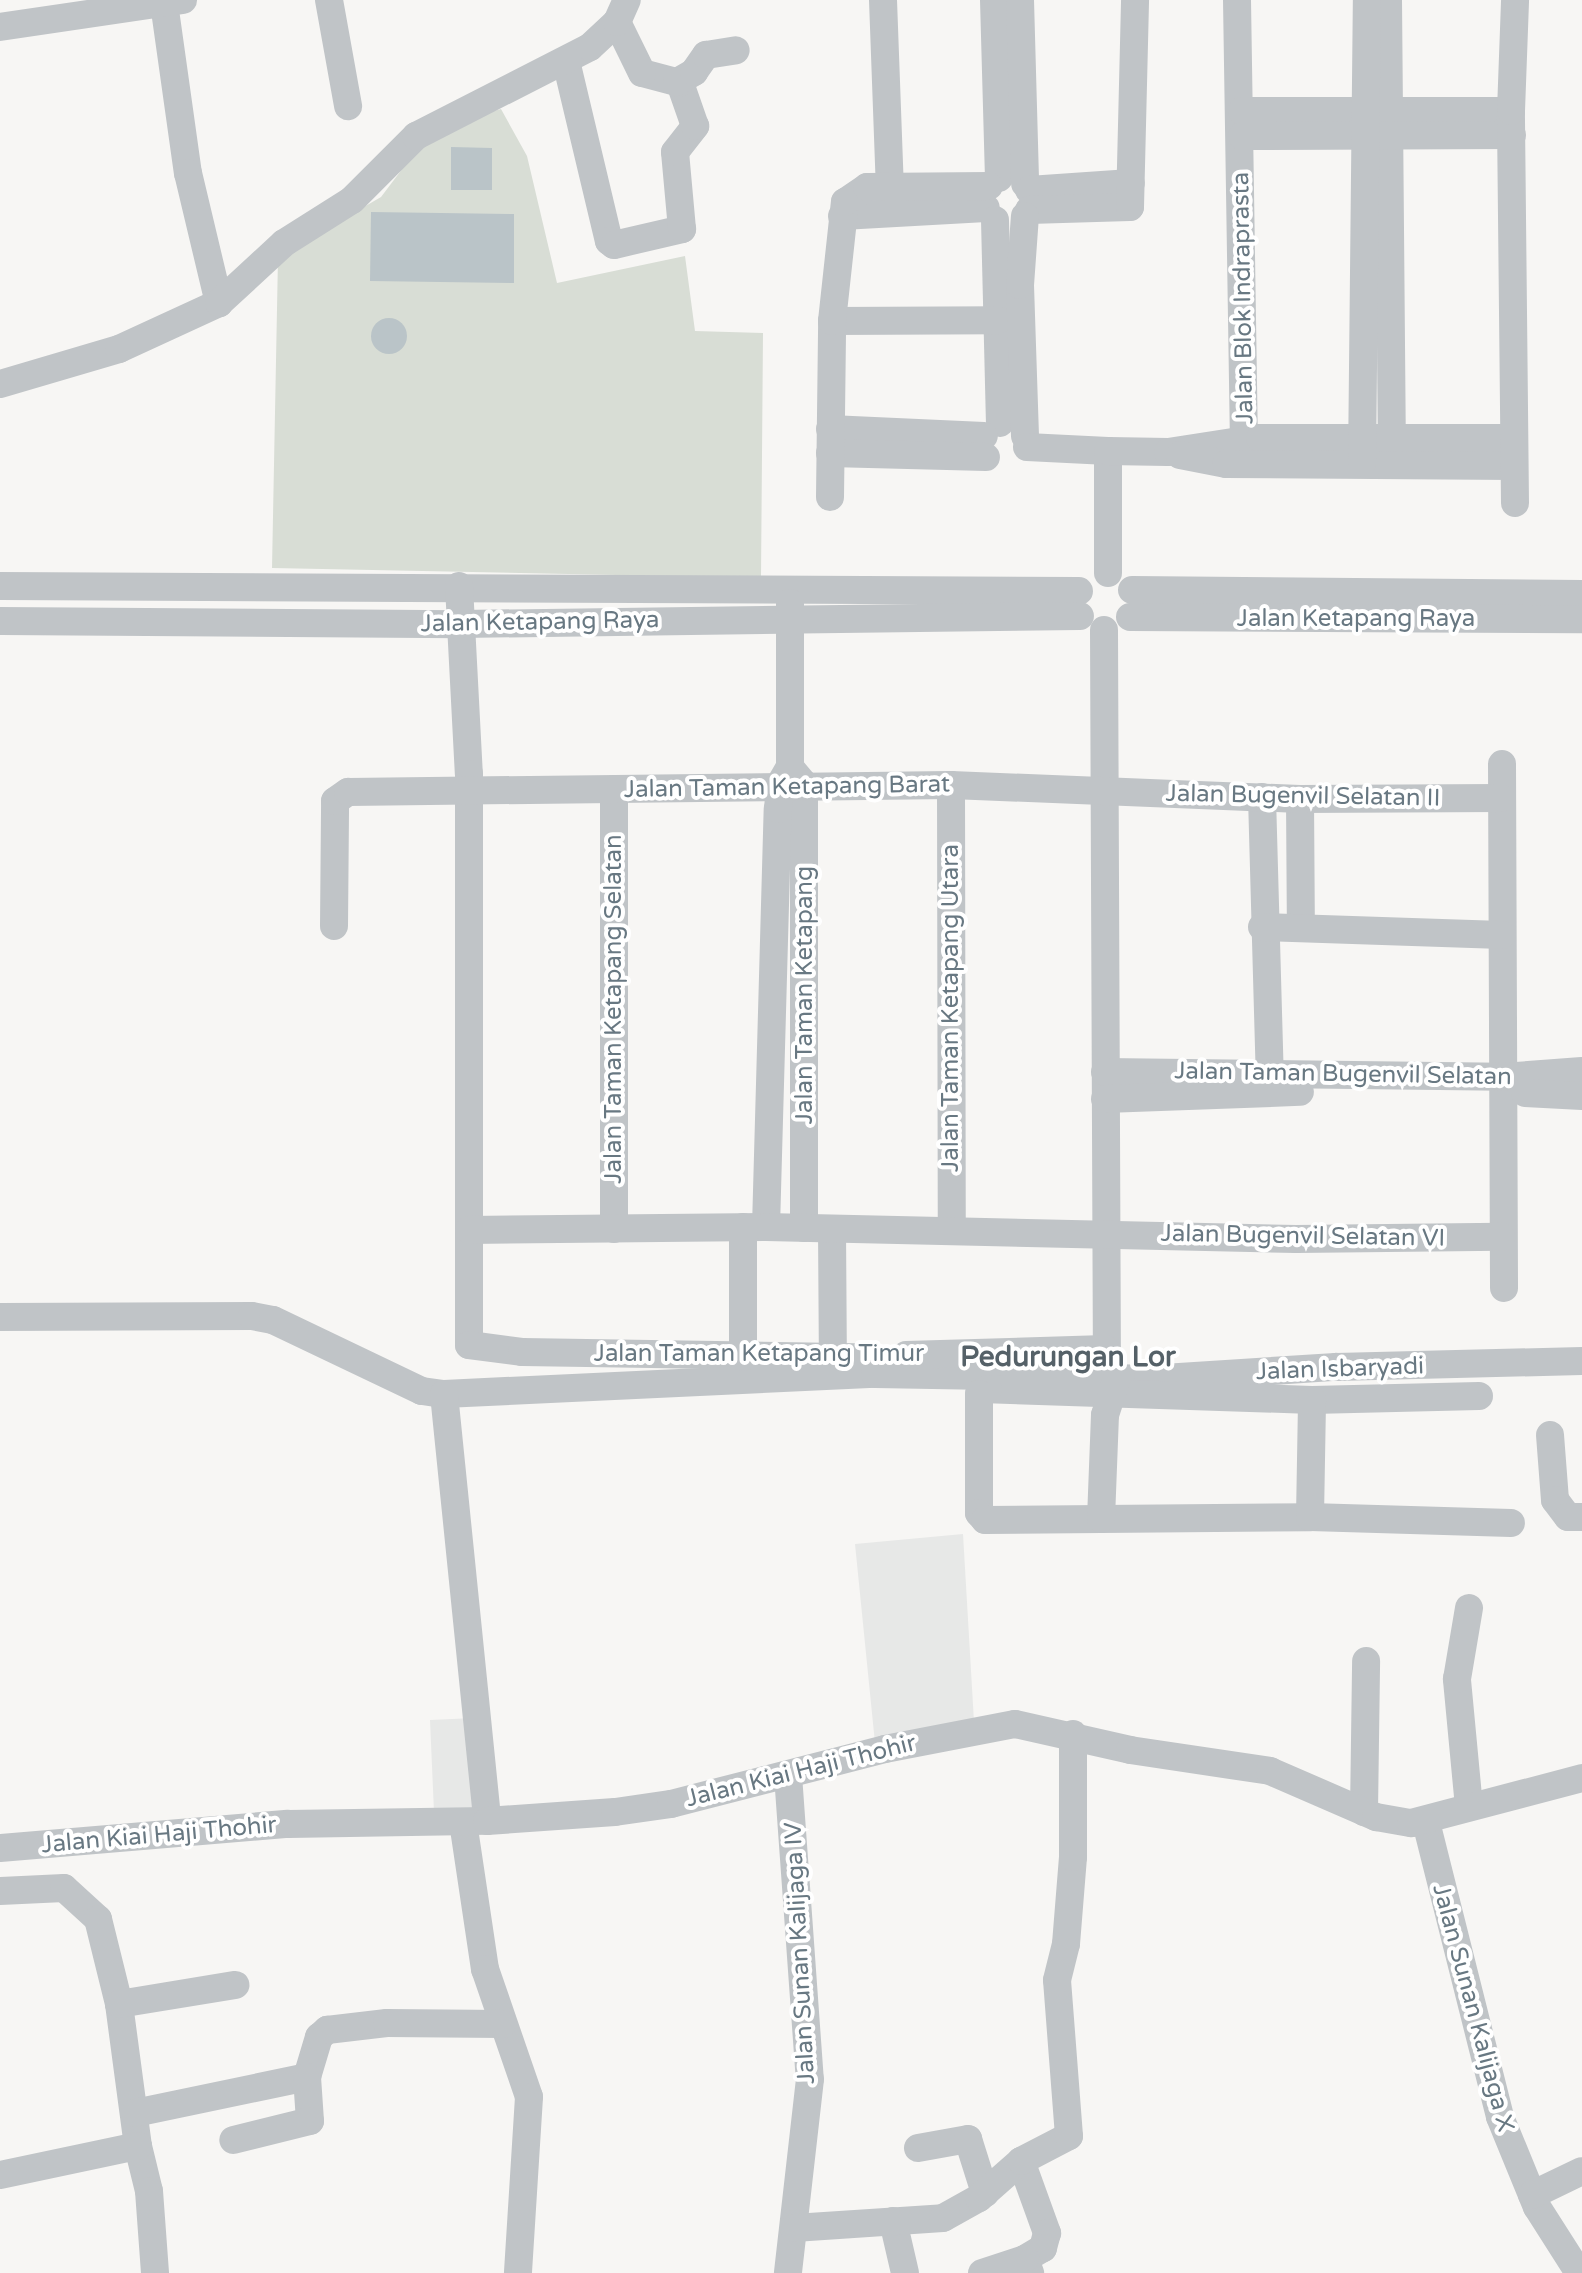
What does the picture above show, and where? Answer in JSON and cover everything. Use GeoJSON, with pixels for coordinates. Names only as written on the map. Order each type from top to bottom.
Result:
{"type":"FeatureCollection","features":[{"type":"Feature","properties":{"kind":"street"},"geometry":{"type":"LineString","coordinates":[[329,0],[348,106]]}},
{"type":"Feature","properties":{"kind":"street"},"geometry":{"type":"LineString","coordinates":[[883,0],[890,187]]}},
{"type":"Feature","properties":{"kind":"street"},"geometry":{"type":"LineString","coordinates":[[994,0],[1020,285],[1004,440]]}},
{"type":"Feature","properties":{"kind":"street"},"geometry":{"type":"LineString","coordinates":[[1004,440],[998,320],[1010,199],[1020,0]]}},
{"type":"Feature","properties":{"kind":"street"},"geometry":{"type":"LineString","coordinates":[[842,216],[1131,183],[1135,0]]}},
{"type":"Feature","properties":{"kind":"street","name":"Jalan Blok Indraprasta"},"geometry":{"type":"LineString","coordinates":[[1237,0],[1242,123],[1243,449],[1514,452]]}},
{"type":"Feature","properties":{"kind":"street"},"geometry":{"type":"LineString","coordinates":[[1367,0],[1378,124],[1392,449]]}},
{"type":"Feature","properties":{"kind":"street"},"geometry":{"type":"LineString","coordinates":[[1362,449],[1378,124],[1388,0]]}},
{"type":"Feature","properties":{"kind":"street"},"geometry":{"type":"LineString","coordinates":[[1515,0],[1511,123],[1515,503]]}},
{"type":"Feature","properties":{"kind":"street"},"geometry":{"type":"LineString","coordinates":[[0,27],[174,2],[188,173],[219,303]]}},
{"type":"Feature","properties":{"kind":"street"},"geometry":{"type":"LineString","coordinates":[[0,384],[119,349],[219,303],[284,243],[352,200],[431,126],[566,61],[622,11],[642,73],[677,82],[694,72],[706,55],[736,50]]}},
{"type":"Feature","properties":{"kind":"street"},"geometry":{"type":"LineString","coordinates":[[566,61],[603,220],[614,245],[684,228],[675,152],[691,136],[695,126],[677,82]]}},
{"type":"Feature","properties":{"kind":"street"},"geometry":{"type":"LineString","coordinates":[[1242,123],[1511,123]]}},
{"type":"Feature","properties":{"kind":"street"},"geometry":{"type":"LineString","coordinates":[[830,497],[832,321],[842,216],[854,192],[890,187],[1010,199]]}},
{"type":"Feature","properties":{"kind":"street"},"geometry":{"type":"LineString","coordinates":[[832,321],[998,320]]}},
{"type":"Feature","properties":{"kind":"street"},"geometry":{"type":"LineString","coordinates":[[830,441],[1004,440],[1108,451],[1243,449]]}},
{"type":"Feature","properties":{"kind":"street"},"geometry":{"type":"LineString","coordinates":[[1088,612],[1121,626],[1131,604],[1108,573],[1108,451]]}},
{"type":"Feature","properties":{"kind":"street"},"geometry":{"type":"LineString","coordinates":[[1101,1519],[1106,1383],[1104,792],[1087,579],[1108,573]]}},
{"type":"Feature","properties":{"kind":"street","name":"Jalan Ketapang Raya"},"geometry":{"type":"LineString","coordinates":[[0,586],[789,586],[1088,612]]}},
{"type":"Feature","properties":{"kind":"street"},"geometry":{"type":"LineString","coordinates":[[92,621],[96,586]]}},
{"type":"Feature","properties":{"kind":"street"},"geometry":{"type":"LineString","coordinates":[[123,622],[124,586]]}},
{"type":"Feature","properties":{"kind":"street"},"geometry":{"type":"LineString","coordinates":[[459,586],[469,792],[469,1230],[754,1227],[1105,1234]]}},
{"type":"Feature","properties":{"kind":"street","name":"Jalan Taman Ketapang"},"geometry":{"type":"LineString","coordinates":[[789,586],[791,779],[805,1030],[804,1228]]}},
{"type":"Feature","properties":{"kind":"street","name":"Jalan Ketapang Raya"},"geometry":{"type":"LineString","coordinates":[[1177,606],[1582,594]]}},
{"type":"Feature","properties":{"kind":"street","name":"Jalan Ketapang Raya"},"geometry":{"type":"LineString","coordinates":[[1131,604],[1582,619]]}},
{"type":"Feature","properties":{"kind":"street","name":"Jalan Ketapang Raya"},"geometry":{"type":"LineString","coordinates":[[0,621],[461,624],[1088,612]]}},
{"type":"Feature","properties":{"kind":"street"},"geometry":{"type":"LineString","coordinates":[[1502,764],[1501,1237],[1504,1288]]}},
{"type":"Feature","properties":{"kind":"street","name":"Jalan Taman Ketapang"},"geometry":{"type":"LineString","coordinates":[[743,1357],[791,779]]}},
{"type":"Feature","properties":{"kind":"street","name":"Jalan Taman Ketapang Barat"},"geometry":{"type":"LineString","coordinates":[[334,926],[337,797],[348,792],[614,789],[791,779],[1104,792]]}},
{"type":"Feature","properties":{"kind":"street","name":"Jalan Taman Ketapang Utara"},"geometry":{"type":"LineString","coordinates":[[951,785],[952,1231]]}},
{"type":"Feature","properties":{"kind":"street","name":"Jalan Taman Ketapang Selatan"},"geometry":{"type":"LineString","coordinates":[[614,789],[614,1229]]}},
{"type":"Feature","properties":{"kind":"street","name":"Jalan Bugenvil Selatan II"},"geometry":{"type":"LineString","coordinates":[[1104,792],[1300,799],[1501,798]]}},
{"type":"Feature","properties":{"kind":"street"},"geometry":{"type":"LineString","coordinates":[[1262,797],[1262,927],[1269,1083]]}},
{"type":"Feature","properties":{"kind":"street"},"geometry":{"type":"LineString","coordinates":[[1300,799],[1301,928]]}},
{"type":"Feature","properties":{"kind":"street"},"geometry":{"type":"LineString","coordinates":[[1262,927],[1502,935]]}},
{"type":"Feature","properties":{"kind":"street"},"geometry":{"type":"LineString","coordinates":[[773,988],[804,988]]}},
{"type":"Feature","properties":{"kind":"street"},"geometry":{"type":"LineString","coordinates":[[771,1030],[805,1030]]}},
{"type":"Feature","properties":{"kind":"street","name":"Jalan Taman Bugenvil Selatan"},"geometry":{"type":"LineString","coordinates":[[1502,1085],[1582,1071]]}},
{"type":"Feature","properties":{"kind":"street","name":"Jalan Taman Bugenvil Selatan"},"geometry":{"type":"LineString","coordinates":[[1105,1086],[1269,1083],[1502,1085],[1582,1096]]}},
{"type":"Feature","properties":{"kind":"street"},"geometry":{"type":"LineString","coordinates":[[832,1229],[833,1357]]}},
{"type":"Feature","properties":{"kind":"street","name":"Jalan Taman Ketapang Timur"},"geometry":{"type":"LineString","coordinates":[[469,1230],[468,1340],[475,1350],[833,1357],[1106,1383]]}},
{"type":"Feature","properties":{"kind":"street","name":"Jalan Bugenvil Selatan VI"},"geometry":{"type":"LineString","coordinates":[[1105,1234],[1501,1237]]}},
{"type":"Feature","properties":{"kind":"street"},"geometry":{"type":"LineString","coordinates":[[0,1317],[237,1316],[273,1320],[412,1387],[444,1394],[875,1374],[1106,1383],[1312,1400],[1479,1396]]}},
{"type":"Feature","properties":{"kind":"street","name":"Jalan Isbaryadi"},"geometry":{"type":"LineString","coordinates":[[1106,1383],[1582,1361]]}},
{"type":"Feature","properties":{"kind":"street"},"geometry":{"type":"LineString","coordinates":[[1106,1383],[980,1393],[979,1513],[985,1520],[1310,1517],[1511,1523]]}},
{"type":"Feature","properties":{"kind":"street"},"geometry":{"type":"LineString","coordinates":[[444,1394],[475,1822],[481,1953],[529,2097],[518,2273]]}},
{"type":"Feature","properties":{"kind":"street"},"geometry":{"type":"LineString","coordinates":[[1310,1517],[1312,1400]]}},
{"type":"Feature","properties":{"kind":"street"},"geometry":{"type":"LineString","coordinates":[[1550,1435],[1555,1500],[1568,1517],[1582,1517]]}},
{"type":"Feature","properties":{"kind":"street"},"geometry":{"type":"LineString","coordinates":[[1469,1608],[1457,1679],[1469,1807]]}},
{"type":"Feature","properties":{"kind":"street"},"geometry":{"type":"LineString","coordinates":[[1364,1812],[1366,1661]]}},
{"type":"Feature","properties":{"kind":"street","name":"Jalan Kiai Haji Thohir"},"geometry":{"type":"LineString","coordinates":[[0,1848],[288,1824],[475,1822],[671,1804],[997,1726],[1029,1724],[1130,1750],[1270,1771],[1364,1812],[1426,1822],[1469,1807],[1582,1778]]}},
{"type":"Feature","properties":{"kind":"street"},"geometry":{"type":"LineString","coordinates":[[794,2228],[943,2218],[985,2193],[1021,2161],[1069,2136],[1057,1980],[1066,1944],[1073,1857],[1073,1734]]}},
{"type":"Feature","properties":{"kind":"street","name":"Jalan Sunan Kalijaga IV"},"geometry":{"type":"LineString","coordinates":[[788,1775],[810,2079],[788,2273]]}},
{"type":"Feature","properties":{"kind":"street","name":"Jalan Sunan Kalijaga X"},"geometry":{"type":"LineString","coordinates":[[1426,1822],[1500,2117],[1532,2195],[1579,2273]]}},
{"type":"Feature","properties":{"kind":"street"},"geometry":{"type":"LineString","coordinates":[[0,1891],[64,1888],[93,1912],[119,2004],[138,2146],[149,2191],[155,2273]]}},
{"type":"Feature","properties":{"kind":"street"},"geometry":{"type":"LineString","coordinates":[[119,2004],[235,1985]]}},
{"type":"Feature","properties":{"kind":"street"},"geometry":{"type":"LineString","coordinates":[[233,2140],[310,2121],[307,2077],[319,2037],[327,2030],[387,2023],[503,2024]]}},
{"type":"Feature","properties":{"kind":"street"},"geometry":{"type":"LineString","coordinates":[[135,2113],[307,2077]]}},
{"type":"Feature","properties":{"kind":"street"},"geometry":{"type":"LineString","coordinates":[[918,2148],[968,2139],[985,2193]]}},
{"type":"Feature","properties":{"kind":"street"},"geometry":{"type":"LineString","coordinates":[[0,2175],[138,2146]]}},
{"type":"Feature","properties":{"kind":"street"},"geometry":{"type":"LineString","coordinates":[[982,2273],[1028,2266],[1043,2248],[1047,2233],[1021,2161]]}},
{"type":"Feature","properties":{"kind":"street"},"geometry":{"type":"LineString","coordinates":[[1532,2195],[1582,2171]]}},
{"type":"Feature","properties":{"kind":"street"},"geometry":{"type":"LineString","coordinates":[[893,2221],[905,2273]]}},
{"type":"Feature","properties":{"kind":"shaded area"},"geometry":{"type":"Polygon","coordinates":[[[501,109],[527,156],[557,283],[685,256],[695,331],[763,333],[761,578],[272,568],[278,257],[381,197],[434,127],[501,109]]]}},
{"type":"Feature","properties":{"kind":"shaded area"},"geometry":{"type":"Polygon","coordinates":[[[451,147],[492,148],[492,190],[451,190],[451,147]]]}},
{"type":"Feature","properties":{"kind":"shaded area"},"geometry":{"type":"Polygon","coordinates":[[[371,212],[514,214],[514,283],[370,281],[371,212]]]}},
{"type":"Feature","properties":{"kind":"shaded area"},"geometry":{"type":"Polygon","coordinates":[[[389,318],[402,323],[407,336],[402,349],[389,354],[376,349],[371,336],[376,323],[389,318]]]}},
{"type":"Feature","properties":{"kind":"shaded area"},"geometry":{"type":"Polygon","coordinates":[[[963,1534],[974,1722],[875,1743],[855,1544],[963,1534]]]}},
{"type":"Feature","properties":{"kind":"shaded area"},"geometry":{"type":"Polygon","coordinates":[[[474,1718],[483,1810],[434,1812],[430,1720],[474,1718]]]}},
{"type":"Feature","properties":{"kind":"district","name":"Pedurungan Lor"},"geometry":{"type":"Point","coordinates":[1068,1357]}}]}
